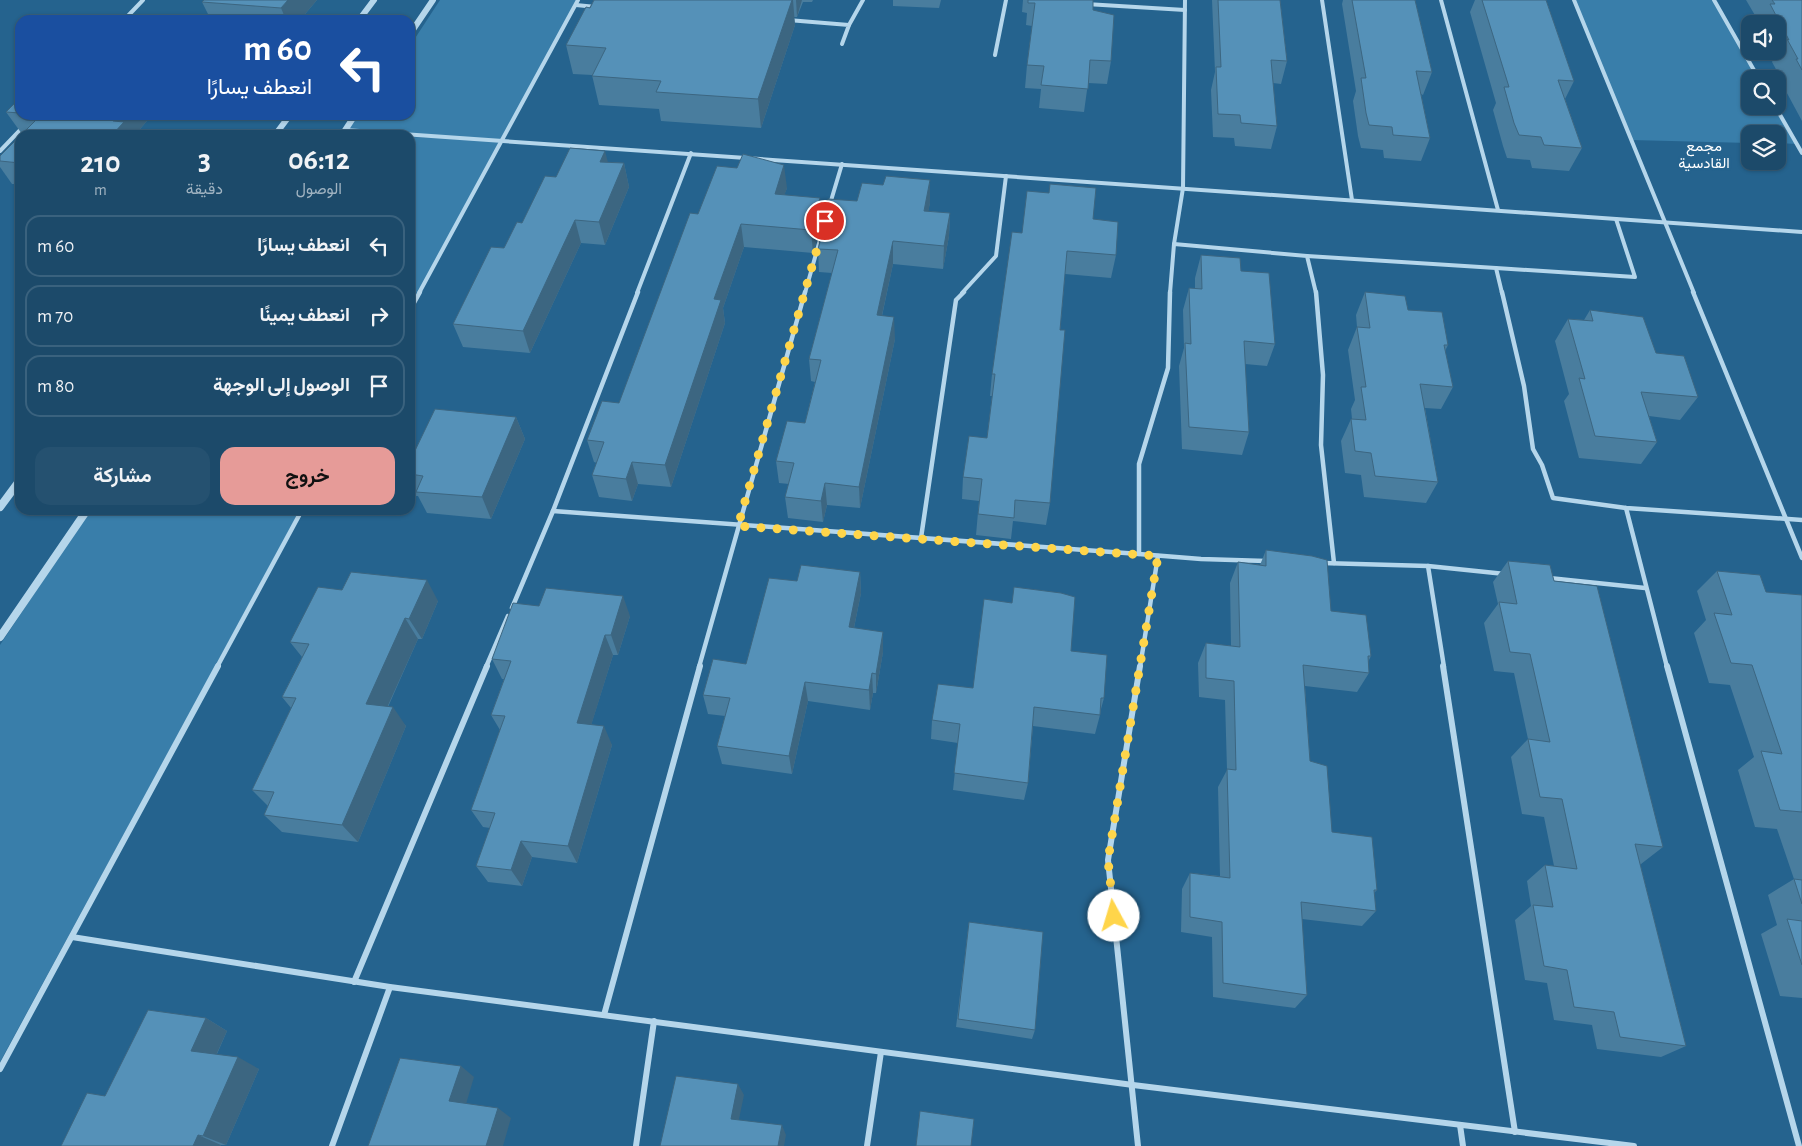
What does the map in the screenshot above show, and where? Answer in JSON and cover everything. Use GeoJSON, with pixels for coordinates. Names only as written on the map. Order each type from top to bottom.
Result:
{"type":"FeatureCollection","features":[{"type":"Feature","properties":{"kind":"street"},"geometry":{"type":"LineString","coordinates":[[129,15],[143,0]]}},
{"type":"Feature","properties":{"kind":"street"},"geometry":{"type":"LineString","coordinates":[[363,15],[374,0]]}},
{"type":"Feature","properties":{"kind":"street"},"geometry":{"type":"LineString","coordinates":[[415,27],[433,0]]}},
{"type":"Feature","properties":{"kind":"street"},"geometry":{"type":"LineString","coordinates":[[415,301],[578,0]]}},
{"type":"Feature","properties":{"kind":"street"},"geometry":{"type":"LineString","coordinates":[[842,44],[849,25],[863,0]]}},
{"type":"Feature","properties":{"kind":"street"},"geometry":{"type":"LineString","coordinates":[[995,55],[1006,0]]}},
{"type":"Feature","properties":{"kind":"street"},"geometry":{"type":"LineString","coordinates":[[1139,554],[1139,464],[1168,368],[1169,309],[1174,244],[1183,188],[1185,0]]}},
{"type":"Feature","properties":{"kind":"street"},"geometry":{"type":"LineString","coordinates":[[1322,0],[1352,200]]}},
{"type":"Feature","properties":{"kind":"street"},"geometry":{"type":"LineString","coordinates":[[1441,0],[1498,210]]}},
{"type":"Feature","properties":{"kind":"street"},"geometry":{"type":"LineString","coordinates":[[1574,0],[1802,558]]}},
{"type":"Feature","properties":{"kind":"street"},"geometry":{"type":"LineString","coordinates":[[1714,0],[1754,70]]}},
{"type":"Feature","properties":{"kind":"street"},"geometry":{"type":"LineString","coordinates":[[1080,4],[1185,10]]}},
{"type":"Feature","properties":{"kind":"street"},"geometry":{"type":"LineString","coordinates":[[576,5],[604,7]]}},
{"type":"Feature","properties":{"kind":"street"},"geometry":{"type":"LineString","coordinates":[[784,20],[849,25]]}},
{"type":"Feature","properties":{"kind":"street"},"geometry":{"type":"LineString","coordinates":[[1780,115],[1802,153]]}},
{"type":"Feature","properties":{"kind":"street"},"geometry":{"type":"LineString","coordinates":[[20,130],[27,122]]}},
{"type":"Feature","properties":{"kind":"street"},"geometry":{"type":"LineString","coordinates":[[0,151],[15,135]]}},
{"type":"Feature","properties":{"kind":"street"},"geometry":{"type":"LineString","coordinates":[[415,136],[691,153],[1802,232]]}},
{"type":"Feature","properties":{"kind":"street"},"geometry":{"type":"LineString","coordinates":[[354,982],[553,511],[691,153]]}},
{"type":"Feature","properties":{"kind":"street"},"geometry":{"type":"LineString","coordinates":[[828,212],[842,164]]}},
{"type":"Feature","properties":{"kind":"street"},"geometry":{"type":"LineString","coordinates":[[921,538],[956,300],[996,256],[1006,176]]}},
{"type":"Feature","properties":{"kind":"street"},"geometry":{"type":"LineString","coordinates":[[1174,244],[1307,256],[1635,277],[1616,219]]}},
{"type":"Feature","properties":{"kind":"street"},"geometry":{"type":"LineString","coordinates":[[604,1015],[738,526],[823,230]]}},
{"type":"Feature","properties":{"kind":"street"},"geometry":{"type":"LineString","coordinates":[[1307,256],[1316,290],[1323,375],[1322,445],[1334,563]]}},
{"type":"Feature","properties":{"kind":"street"},"geometry":{"type":"LineString","coordinates":[[1496,268],[1524,386],[1533,448],[1542,465],[1553,498],[1626,508],[1802,520]]}},
{"type":"Feature","properties":{"kind":"street"},"geometry":{"type":"LineString","coordinates":[[0,507],[15,487]]}},
{"type":"Feature","properties":{"kind":"street"},"geometry":{"type":"LineString","coordinates":[[1626,508],[1646,588],[1799,1146]]}},
{"type":"Feature","properties":{"kind":"street"},"geometry":{"type":"LineString","coordinates":[[553,511],[1158,556],[1268,561]]}},
{"type":"Feature","properties":{"kind":"street"},"geometry":{"type":"LineString","coordinates":[[0,637],[84,515]]}},
{"type":"Feature","properties":{"kind":"street"},"geometry":{"type":"LineString","coordinates":[[0,1069],[299,515]]}},
{"type":"Feature","properties":{"kind":"street"},"geometry":{"type":"LineString","coordinates":[[1138,1146],[1108,860],[1158,556]]}},
{"type":"Feature","properties":{"kind":"street"},"geometry":{"type":"LineString","coordinates":[[1315,563],[1428,566],[1507,574]]}},
{"type":"Feature","properties":{"kind":"street"},"geometry":{"type":"LineString","coordinates":[[1428,566],[1515,1132]]}},
{"type":"Feature","properties":{"kind":"street"},"geometry":{"type":"LineString","coordinates":[[1546,578],[1646,588]]}},
{"type":"Feature","properties":{"kind":"street"},"geometry":{"type":"LineString","coordinates":[[72,937],[390,987],[1133,1085],[1634,1146]]}},
{"type":"Feature","properties":{"kind":"street"},"geometry":{"type":"LineString","coordinates":[[332,1146],[390,987]]}},
{"type":"Feature","properties":{"kind":"street"},"geometry":{"type":"LineString","coordinates":[[636,1146],[654,1021]]}},
{"type":"Feature","properties":{"kind":"street"},"geometry":{"type":"LineString","coordinates":[[867,1146],[881,1052]]}},
{"type":"Feature","properties":{"kind":"street"},"geometry":{"type":"LineString","coordinates":[[1460,1125],[1463,1146]]}},
{"type":"Feature","properties":{"kind":"shaded area"},"geometry":{"type":"Polygon","coordinates":[[[440,0],[577,0],[415,300],[415,137],[481,139],[415,135],[415,130],[345,130],[354,120],[415,120],[415,38],[440,0]]]}},
{"type":"Feature","properties":{"kind":"shaded area"},"geometry":{"type":"Polygon","coordinates":[[[1574,0],[1714,0],[1741,47],[1741,60],[1748,60],[1754,70],[1741,70],[1741,115],[1780,115],[1786,125],[1741,125],[1741,143],[1631,140],[1574,0]]]}},
{"type":"Feature","properties":{"kind":"shaded area"},"geometry":{"type":"Polygon","coordinates":[[[1786,125],[1797,144],[1786,143],[1786,125]]]}},
{"type":"Feature","properties":{"kind":"shaded area"},"geometry":{"type":"Polygon","coordinates":[[[87,515],[297,515],[0,1062],[0,645],[87,515]]]}},
{"type":"Feature","properties":{"kind":"building"},"geometry":{"type":"Polygon","coordinates":[[[204,0],[288,0],[281,8],[202,2],[204,0]]]}},
{"type":"Feature","properties":{"kind":"building"},"geometry":{"type":"Polygon","coordinates":[[[594,0],[792,0],[758,99],[656,92],[661,81],[592,76],[606,48],[566,45],[586,7],[590,8],[594,0]]]}},
{"type":"Feature","properties":{"kind":"building"},"geometry":{"type":"Polygon","coordinates":[[[1028,0],[1093,0],[1093,10],[1114,15],[1111,61],[1090,60],[1088,89],[1041,85],[1044,66],[1027,65],[1035,3],[1028,3],[1028,0]]]}},
{"type":"Feature","properties":{"kind":"building"},"geometry":{"type":"Polygon","coordinates":[[[1218,0],[1280,0],[1287,61],[1271,60],[1277,126],[1241,123],[1240,115],[1218,114],[1216,67],[1221,67],[1218,0]]]}},
{"type":"Feature","properties":{"kind":"building"},"geometry":{"type":"Polygon","coordinates":[[[1352,0],[1415,0],[1432,72],[1416,71],[1430,138],[1393,135],[1392,127],[1369,125],[1361,78],[1366,78],[1352,0]]]}},
{"type":"Feature","properties":{"kind":"building"},"geometry":{"type":"Polygon","coordinates":[[[1482,0],[1546,0],[1574,81],[1558,80],[1582,148],[1544,145],[1541,137],[1519,135],[1504,87],[1509,87],[1482,0]]]}},
{"type":"Feature","properties":{"kind":"building"},"geometry":{"type":"Polygon","coordinates":[[[1772,0],[1802,0],[1802,70],[1787,39],[1789,40],[1786,34],[1786,15],[1776,15],[1770,4],[1775,4],[1772,0]]]}},
{"type":"Feature","properties":{"kind":"building"},"geometry":{"type":"Polygon","coordinates":[[[15,103],[15,113],[6,112],[15,103]]]}},
{"type":"Feature","properties":{"kind":"building"},"geometry":{"type":"Polygon","coordinates":[[[36,120],[114,120],[124,122],[117,130],[26,130],[36,120]]]}},
{"type":"Feature","properties":{"kind":"building"},"geometry":{"type":"Polygon","coordinates":[[[15,141],[15,162],[0,161],[0,156],[15,141]]]}},
{"type":"Feature","properties":{"kind":"building"},"geometry":{"type":"Polygon","coordinates":[[[570,148],[605,151],[600,162],[624,163],[599,222],[575,220],[523,331],[453,324],[491,247],[504,248],[517,222],[522,223],[545,176],[556,177],[570,148]]]}},
{"type":"Feature","properties":{"kind":"building"},"geometry":{"type":"Polygon","coordinates":[[[743,154],[784,165],[775,194],[820,198],[811,230],[741,224],[714,299],[721,300],[665,465],[632,462],[626,479],[592,475],[604,442],[587,440],[602,401],[619,403],[690,213],[698,214],[717,166],[737,168],[743,154]]]}},
{"type":"Feature","properties":{"kind":"building"},"geometry":{"type":"Polygon","coordinates":[[[886,176],[930,180],[924,211],[950,213],[944,246],[893,241],[877,315],[894,317],[859,487],[825,483],[821,501],[785,497],[794,463],[776,461],[787,421],[805,423],[821,360],[809,359],[838,250],[818,249],[823,231],[819,231],[828,199],[857,201],[862,183],[883,185],[886,176]]]}},
{"type":"Feature","properties":{"kind":"building"},"geometry":{"type":"Polygon","coordinates":[[[1050,184],[1096,188],[1093,219],[1118,222],[1116,255],[1067,251],[1060,330],[1065,330],[1050,503],[1015,500],[1014,518],[978,514],[982,479],[963,477],[969,436],[987,438],[995,374],[992,374],[1012,232],[1022,233],[1027,191],[1049,193],[1050,184]]]}},
{"type":"Feature","properties":{"kind":"building"},"geometry":{"type":"Polygon","coordinates":[[[1201,255],[1240,258],[1241,271],[1269,273],[1275,344],[1244,341],[1249,432],[1189,427],[1185,343],[1191,344],[1189,288],[1202,289],[1201,255]]]}},
{"type":"Feature","properties":{"kind":"building"},"geometry":{"type":"Polygon","coordinates":[[[1365,292],[1405,296],[1408,310],[1442,312],[1448,345],[1444,345],[1453,387],[1420,384],[1438,482],[1375,476],[1371,453],[1355,451],[1351,419],[1366,420],[1361,387],[1366,387],[1357,327],[1370,328],[1365,292]]]}},
{"type":"Feature","properties":{"kind":"building"},"geometry":{"type":"Polygon","coordinates":[[[1590,310],[1643,317],[1656,353],[1684,356],[1698,397],[1641,392],[1657,442],[1595,436],[1579,378],[1585,379],[1568,319],[1593,321],[1590,310]]]}},
{"type":"Feature","properties":{"kind":"building"},"geometry":{"type":"Polygon","coordinates":[[[435,409],[516,417],[482,497],[416,492],[423,476],[415,475],[415,451],[435,409]]]}},
{"type":"Feature","properties":{"kind":"building"},"geometry":{"type":"Polygon","coordinates":[[[1266,550],[1312,556],[1327,560],[1331,611],[1366,615],[1371,656],[1368,656],[1369,673],[1303,665],[1310,761],[1327,766],[1332,832],[1372,837],[1377,890],[1374,890],[1376,911],[1301,902],[1307,995],[1223,983],[1222,922],[1190,917],[1190,873],[1230,878],[1227,769],[1236,770],[1234,681],[1206,678],[1206,643],[1240,647],[1238,562],[1266,566],[1266,550]]]}},
{"type":"Feature","properties":{"kind":"building"},"geometry":{"type":"Polygon","coordinates":[[[1508,561],[1550,565],[1554,581],[1597,586],[1663,847],[1635,844],[1686,1046],[1620,1037],[1614,1012],[1574,1007],[1567,970],[1544,966],[1533,905],[1553,907],[1545,865],[1577,869],[1562,799],[1540,797],[1528,739],[1550,742],[1530,654],[1510,652],[1499,602],[1517,604],[1508,561]]]}},
{"type":"Feature","properties":{"kind":"building"},"geometry":{"type":"Polygon","coordinates":[[[801,565],[860,572],[849,627],[883,632],[876,674],[872,673],[869,690],[805,682],[789,756],[717,746],[730,698],[703,695],[713,659],[746,664],[769,578],[797,581],[801,565]]]}},
{"type":"Feature","properties":{"kind":"building"},"geometry":{"type":"Polygon","coordinates":[[[1717,571],[1760,575],[1766,592],[1802,595],[1802,812],[1780,810],[1761,751],[1782,754],[1752,665],[1731,663],[1714,613],[1732,615],[1717,571]]]}},
{"type":"Feature","properties":{"kind":"building"},"geometry":{"type":"Polygon","coordinates":[[[351,572],[427,580],[409,619],[405,618],[366,704],[393,707],[342,825],[264,815],[274,792],[252,790],[296,698],[282,697],[309,644],[290,642],[318,587],[342,590],[351,572]]]}},
{"type":"Feature","properties":{"kind":"building"},"geometry":{"type":"Polygon","coordinates":[[[1014,587],[1061,593],[1075,597],[1071,651],[1107,655],[1104,698],[1101,698],[1100,715],[1034,707],[1028,783],[954,773],[960,724],[932,720],[938,684],[973,688],[984,599],[1012,603],[1014,587]]]}},
{"type":"Feature","properties":{"kind":"building"},"geometry":{"type":"Polygon","coordinates":[[[546,588],[623,596],[611,635],[605,635],[577,723],[604,726],[568,846],[521,841],[511,870],[476,866],[495,813],[471,810],[505,716],[491,715],[511,661],[492,659],[513,603],[539,606],[546,588]]]}},
{"type":"Feature","properties":{"kind":"building"},"geometry":{"type":"Polygon","coordinates":[[[1794,879],[1802,880],[1802,904],[1794,879]]]}},
{"type":"Feature","properties":{"kind":"building"},"geometry":{"type":"Polygon","coordinates":[[[1787,919],[1802,921],[1802,965],[1787,919]]]}},
{"type":"Feature","properties":{"kind":"building"},"geometry":{"type":"Polygon","coordinates":[[[969,922],[1043,932],[1035,1030],[958,1019],[969,922]]]}},
{"type":"Feature","properties":{"kind":"building"},"geometry":{"type":"Polygon","coordinates":[[[148,1010],[206,1018],[191,1051],[238,1057],[203,1136],[198,1135],[193,1146],[61,1146],[87,1093],[105,1096],[148,1010]]]}},
{"type":"Feature","properties":{"kind":"building"},"geometry":{"type":"Polygon","coordinates":[[[400,1058],[461,1066],[449,1101],[498,1108],[486,1146],[368,1146],[400,1058]]]}},
{"type":"Feature","properties":{"kind":"building"},"geometry":{"type":"Polygon","coordinates":[[[676,1076],[738,1084],[731,1119],[782,1125],[778,1146],[660,1146],[676,1076]]]}},
{"type":"Feature","properties":{"kind":"building"},"geometry":{"type":"Polygon","coordinates":[[[920,1111],[974,1119],[971,1146],[916,1146],[920,1111]]]}},
{"type":"Feature","properties":{"kind":"district","name":"مجمع القادسية"},"geometry":{"type":"Point","coordinates":[1704,154]}},
{"type":"Feature","properties":{"kind":"route"},"geometry":{"type":"LineString","coordinates":[[825,221],[738,526],[1158,556],[1108,860],[1114,916]]}}]}
